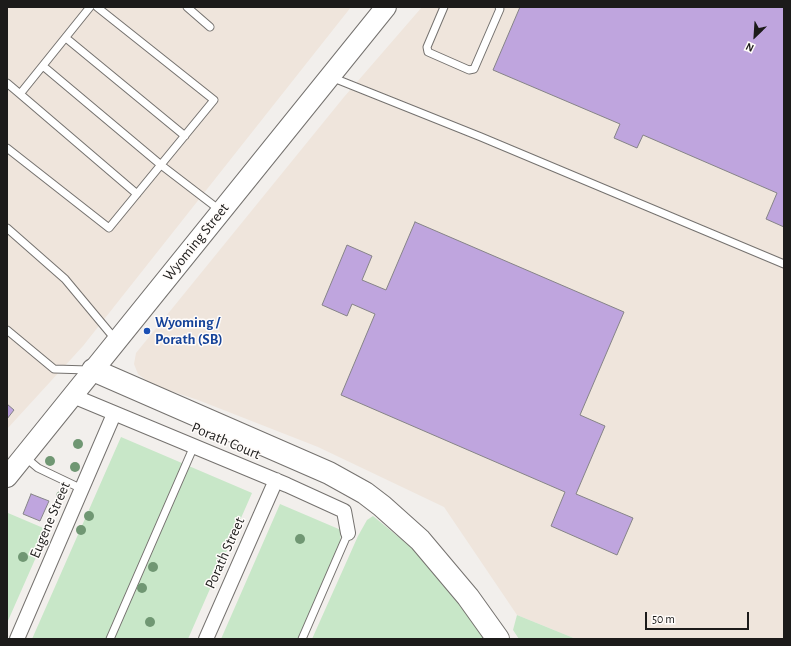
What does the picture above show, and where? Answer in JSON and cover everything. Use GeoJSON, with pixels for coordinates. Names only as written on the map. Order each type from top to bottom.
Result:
{"type":"FeatureCollection","features":[{"type":"Feature","properties":{"kind":"highway"},"geometry":{"type":"LineString","coordinates":[[94,370],[330,473],[365,494],[382,506],[420,540],[468,597],[498,639]]}},
{"type":"Feature","properties":{"kind":"main road","name":"Wyoming Street"},"geometry":{"type":"LineString","coordinates":[[7,477],[386,7]]}},
{"type":"Feature","properties":{"kind":"street","name":"Porath Court"},"geometry":{"type":"LineString","coordinates":[[73,396],[276,480],[344,511],[348,533]]}},
{"type":"Feature","properties":{"kind":"street","name":"Eugene Street"},"geometry":{"type":"LineString","coordinates":[[17,639],[114,414]]}},
{"type":"Feature","properties":{"kind":"street","name":"Porath Street"},"geometry":{"type":"LineString","coordinates":[[206,639],[276,480]]}},
{"type":"Feature","properties":{"kind":"lane"},"geometry":{"type":"LineString","coordinates":[[20,94],[90,7]]}},
{"type":"Feature","properties":{"kind":"lane"},"geometry":{"type":"LineString","coordinates":[[7,148],[109,228],[214,100],[97,7]]}},
{"type":"Feature","properties":{"kind":"lane"},"geometry":{"type":"LineString","coordinates":[[187,7],[210,27]]}},
{"type":"Feature","properties":{"kind":"lane"},"geometry":{"type":"LineString","coordinates":[[444,7],[427,47],[428,52],[469,70],[474,68],[500,9],[499,7]]}},
{"type":"Feature","properties":{"kind":"lane"},"geometry":{"type":"LineString","coordinates":[[66,38],[185,136]]}},
{"type":"Feature","properties":{"kind":"lane"},"geometry":{"type":"LineString","coordinates":[[43,66],[161,165],[221,211]]}},
{"type":"Feature","properties":{"kind":"lane"},"geometry":{"type":"LineString","coordinates":[[329,76],[481,137],[784,264]]}},
{"type":"Feature","properties":{"kind":"lane"},"geometry":{"type":"LineString","coordinates":[[7,83],[137,194]]}},
{"type":"Feature","properties":{"kind":"lane"},"geometry":{"type":"LineString","coordinates":[[7,228],[65,279],[117,341]]}},
{"type":"Feature","properties":{"kind":"lane"},"geometry":{"type":"LineString","coordinates":[[7,330],[54,369],[94,370]]}},
{"type":"Feature","properties":{"kind":"lane"},"geometry":{"type":"LineString","coordinates":[[110,639],[194,446]]}},
{"type":"Feature","properties":{"kind":"lane"},"geometry":{"type":"LineString","coordinates":[[24,456],[38,468],[82,489]]}},
{"type":"Feature","properties":{"kind":"lane"},"geometry":{"type":"LineString","coordinates":[[302,639],[348,533]]}},
{"type":"Feature","properties":{"kind":"shaded area"},"geometry":{"type":"Polygon","coordinates":[[[7,7],[351,7],[83,346],[7,429],[7,7]]]}},
{"type":"Feature","properties":{"kind":"shaded area"},"geometry":{"type":"Polygon","coordinates":[[[422,7],[784,7],[784,639],[576,639],[517,615],[444,507],[318,447],[198,400],[152,385],[138,374],[134,364],[136,353],[344,97],[422,7]]]}},
{"type":"Feature","properties":{"kind":"green space"},"geometry":{"type":"Polygon","coordinates":[[[121,437],[252,493],[188,639],[32,639],[121,437]]]}},
{"type":"Feature","properties":{"kind":"green space"},"geometry":{"type":"Polygon","coordinates":[[[280,504],[341,530],[340,544],[300,639],[221,639],[280,504]]]}},
{"type":"Feature","properties":{"kind":"green space"},"geometry":{"type":"Polygon","coordinates":[[[8,513],[48,530],[7,623],[7,515],[8,513]]]}},
{"type":"Feature","properties":{"kind":"green space"},"geometry":{"type":"Polygon","coordinates":[[[373,516],[418,553],[449,588],[485,639],[312,639],[358,536],[367,520],[373,516]]]}},
{"type":"Feature","properties":{"kind":"green space"},"geometry":{"type":"Polygon","coordinates":[[[517,615],[576,639],[519,639],[513,630],[517,615]]]}},
{"type":"Feature","properties":{"kind":"building"},"geometry":{"type":"Polygon","coordinates":[[[520,7],[784,7],[784,227],[766,219],[777,193],[643,135],[637,148],[614,138],[620,124],[493,70],[520,7]]]}},
{"type":"Feature","properties":{"kind":"building"},"geometry":{"type":"Polygon","coordinates":[[[415,222],[624,312],[580,415],[605,426],[576,494],[633,518],[617,555],[551,526],[565,492],[341,395],[375,314],[352,304],[347,316],[322,305],[347,245],[372,256],[362,280],[386,290],[415,222]]]}},
{"type":"Feature","properties":{"kind":"building"},"geometry":{"type":"Polygon","coordinates":[[[7,404],[14,410],[7,419],[7,404]]]}},
{"type":"Feature","properties":{"kind":"building"},"geometry":{"type":"Polygon","coordinates":[[[31,494],[49,501],[40,521],[23,514],[31,494]]]}},
{"type":"Feature","properties":{"kind":"place","name":"Wyoming / Porath (SB)"},"geometry":{"type":"Point","coordinates":[147,331]}}]}
